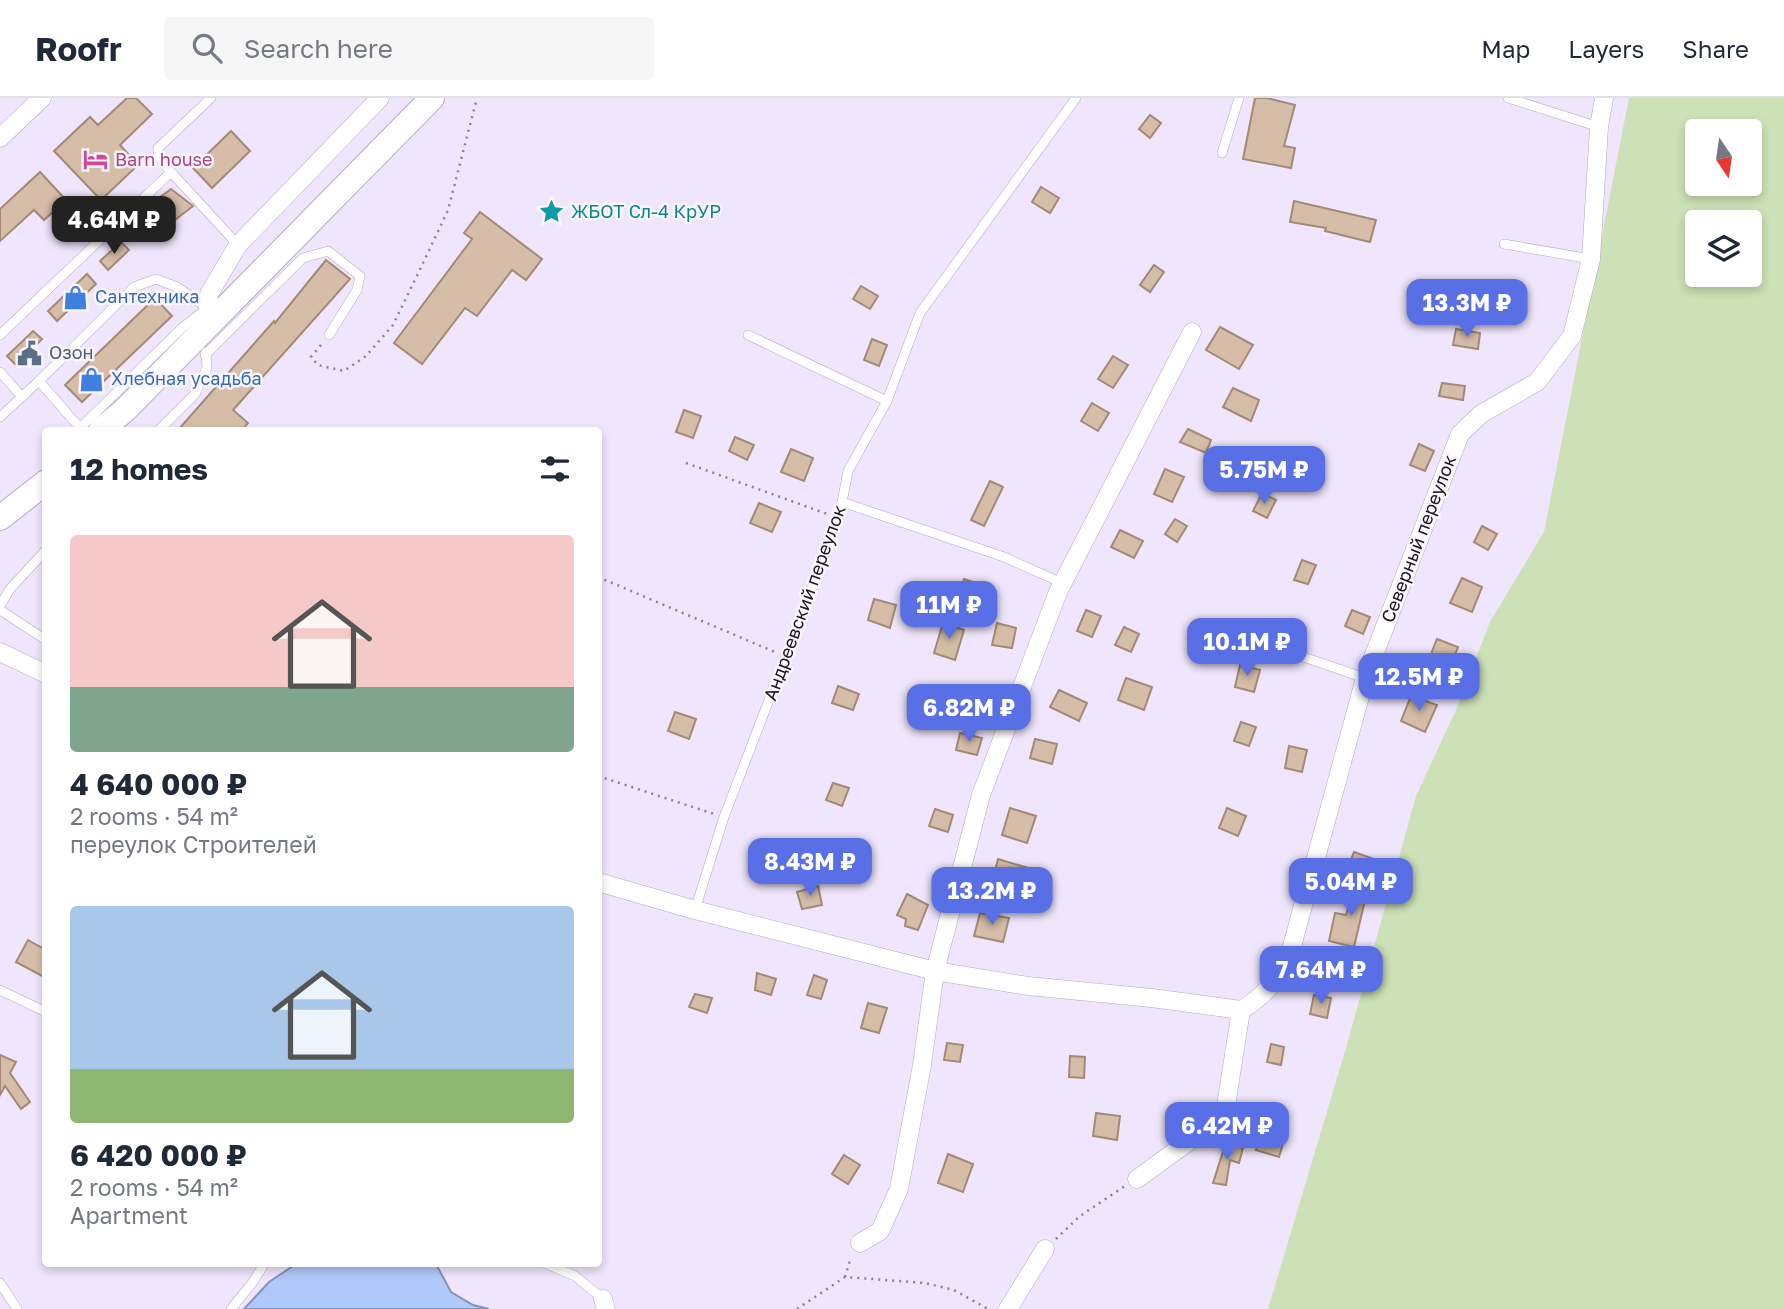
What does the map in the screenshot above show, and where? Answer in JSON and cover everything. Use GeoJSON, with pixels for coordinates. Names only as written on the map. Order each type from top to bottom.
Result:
{"type":"FeatureCollection","features":[{"type":"Feature","properties":{"kind":"main road"},"geometry":{"type":"LineString","coordinates":[[91,427],[432,98]]}},
{"type":"Feature","properties":{"kind":"main road"},"geometry":{"type":"LineString","coordinates":[[0,518],[41,490]]}},
{"type":"Feature","properties":{"kind":"street"},"geometry":{"type":"LineString","coordinates":[[0,138],[42,98]]}},
{"type":"Feature","properties":{"kind":"street","name":"Северный переулок"},"geometry":{"type":"LineString","coordinates":[[1241,1010],[1253,1004],[1271,987],[1288,961],[1365,678],[1460,434],[1481,414],[1537,382],[1572,336],[1591,259],[1599,127],[1604,98]]}},
{"type":"Feature","properties":{"kind":"street"},"geometry":{"type":"LineString","coordinates":[[212,313],[209,294],[238,245],[374,101]]}},
{"type":"Feature","properties":{"kind":"street"},"geometry":{"type":"LineString","coordinates":[[860,1243],[880,1231],[899,1189],[922,1065],[935,971],[981,796],[1062,583],[1192,332]]}},
{"type":"Feature","properties":{"kind":"street"},"geometry":{"type":"LineString","coordinates":[[0,652],[42,672]]}},
{"type":"Feature","properties":{"kind":"street"},"geometry":{"type":"LineString","coordinates":[[602,883],[695,910],[935,971],[1028,986],[1241,1010],[1226,1106],[1221,1118],[1137,1179]]}},
{"type":"Feature","properties":{"kind":"street"},"geometry":{"type":"LineString","coordinates":[[1008,1309],[1045,1249]]}},
{"type":"Feature","properties":{"kind":"lane"},"geometry":{"type":"LineString","coordinates":[[211,98],[158,148],[158,157],[238,245]]}},
{"type":"Feature","properties":{"kind":"lane","name":"Андреевский переулок"},"geometry":{"type":"LineString","coordinates":[[695,910],[724,817],[839,518],[848,471],[887,401],[920,313],[1076,98]]}},
{"type":"Feature","properties":{"kind":"lane"},"geometry":{"type":"LineString","coordinates":[[1222,153],[1239,98]]}},
{"type":"Feature","properties":{"kind":"lane"},"geometry":{"type":"LineString","coordinates":[[1508,98],[1599,127]]}},
{"type":"Feature","properties":{"kind":"lane"},"geometry":{"type":"LineString","coordinates":[[0,335],[171,172]]}},
{"type":"Feature","properties":{"kind":"lane"},"geometry":{"type":"LineString","coordinates":[[1503,244],[1591,259]]}},
{"type":"Feature","properties":{"kind":"lane"},"geometry":{"type":"LineString","coordinates":[[205,355],[303,258],[328,251],[360,276],[358,290],[329,335]]}},
{"type":"Feature","properties":{"kind":"lane"},"geometry":{"type":"LineString","coordinates":[[0,417],[134,287],[156,279],[177,287],[212,313],[205,355],[207,368],[195,394],[162,427]]}},
{"type":"Feature","properties":{"kind":"lane"},"geometry":{"type":"LineString","coordinates":[[748,335],[887,401]]}},
{"type":"Feature","properties":{"kind":"lane"},"geometry":{"type":"LineString","coordinates":[[0,372],[22,397]]}},
{"type":"Feature","properties":{"kind":"lane"},"geometry":{"type":"LineString","coordinates":[[39,380],[85,427]]}},
{"type":"Feature","properties":{"kind":"lane"},"geometry":{"type":"LineString","coordinates":[[842,502],[1004,557],[1062,583]]}},
{"type":"Feature","properties":{"kind":"lane"},"geometry":{"type":"LineString","coordinates":[[42,554],[10,589],[0,608],[42,637]]}},
{"type":"Feature","properties":{"kind":"lane"},"geometry":{"type":"LineString","coordinates":[[1286,651],[1365,678]]}},
{"type":"Feature","properties":{"kind":"lane"},"geometry":{"type":"LineString","coordinates":[[0,990],[42,1010]]}},
{"type":"Feature","properties":{"kind":"lane"},"geometry":{"type":"LineString","coordinates":[[231,1309],[262,1267]]}},
{"type":"Feature","properties":{"kind":"lane"},"geometry":{"type":"LineString","coordinates":[[554,1267],[575,1276],[604,1304]]}},
{"type":"Feature","properties":{"kind":"lane"},"geometry":{"type":"LineString","coordinates":[[0,1283],[17,1309]]}},
{"type":"Feature","properties":{"kind":"path"},"geometry":{"type":"LineString","coordinates":[[329,335],[311,357],[318,365],[344,371],[366,356],[393,325],[448,210],[477,98]]}},
{"type":"Feature","properties":{"kind":"path"},"geometry":{"type":"LineString","coordinates":[[687,463],[839,518]]}},
{"type":"Feature","properties":{"kind":"path"},"geometry":{"type":"LineString","coordinates":[[602,579],[787,658]]}},
{"type":"Feature","properties":{"kind":"path"},"geometry":{"type":"LineString","coordinates":[[602,777],[724,817]]}},
{"type":"Feature","properties":{"kind":"path"},"geometry":{"type":"LineString","coordinates":[[1045,1249],[1080,1216],[1137,1179]]}},
{"type":"Feature","properties":{"kind":"path"},"geometry":{"type":"LineString","coordinates":[[845,1278],[850,1260],[860,1243]]}},
{"type":"Feature","properties":{"kind":"path"},"geometry":{"type":"LineString","coordinates":[[797,1309],[845,1278],[925,1283],[954,1290],[989,1309]]}},
{"type":"Feature","properties":{"kind":"green space"},"geometry":{"type":"Polygon","coordinates":[[[1629,98],[1784,98],[1784,1309],[1268,1309],[1346,1048],[1416,796],[1456,710],[1490,622],[1544,532],[1629,98]]]}},
{"type":"Feature","properties":{"kind":"water"},"geometry":{"type":"Polygon","coordinates":[[[292,1267],[438,1267],[451,1292],[473,1305],[489,1309],[244,1309],[269,1282],[292,1267]]]}},
{"type":"Feature","properties":{"kind":"building"},"geometry":{"type":"Polygon","coordinates":[[[127,98],[136,98],[152,114],[120,145],[138,165],[101,200],[54,151],[90,117],[98,125],[127,98]]]}},
{"type":"Feature","properties":{"kind":"building"},"geometry":{"type":"Polygon","coordinates":[[[1255,98],[1295,105],[1284,146],[1295,148],[1291,168],[1243,159],[1255,98]]]}},
{"type":"Feature","properties":{"kind":"building"},"geometry":{"type":"Polygon","coordinates":[[[1150,115],[1161,123],[1150,138],[1139,129],[1150,115]]]}},
{"type":"Feature","properties":{"kind":"building"},"geometry":{"type":"Polygon","coordinates":[[[231,131],[250,151],[212,188],[193,168],[231,131]]]}},
{"type":"Feature","properties":{"kind":"building"},"geometry":{"type":"Polygon","coordinates":[[[40,172],[66,200],[44,220],[34,210],[0,241],[0,209],[40,172]]]}},
{"type":"Feature","properties":{"kind":"building"},"geometry":{"type":"Polygon","coordinates":[[[1041,187],[1059,198],[1050,213],[1032,202],[1041,187]]]}},
{"type":"Feature","properties":{"kind":"building"},"geometry":{"type":"Polygon","coordinates":[[[171,189],[193,206],[167,226],[151,204],[171,189]]]}},
{"type":"Feature","properties":{"kind":"building"},"geometry":{"type":"Polygon","coordinates":[[[1294,201],[1376,220],[1370,242],[1325,231],[1326,228],[1290,222],[1294,201]]]}},
{"type":"Feature","properties":{"kind":"building"},"geometry":{"type":"Polygon","coordinates":[[[480,212],[542,259],[526,280],[512,270],[477,316],[465,308],[422,364],[394,343],[472,239],[464,233],[480,212]]]}},
{"type":"Feature","properties":{"kind":"building"},"geometry":{"type":"Polygon","coordinates":[[[121,242],[129,250],[108,270],[100,261],[121,242]]]}},
{"type":"Feature","properties":{"kind":"building"},"geometry":{"type":"Polygon","coordinates":[[[326,260],[350,279],[233,410],[248,423],[245,427],[181,427],[274,321],[275,323],[326,260]]]}},
{"type":"Feature","properties":{"kind":"building"},"geometry":{"type":"Polygon","coordinates":[[[1154,265],[1164,272],[1150,292],[1140,285],[1154,265]]]}},
{"type":"Feature","properties":{"kind":"building"},"geometry":{"type":"Polygon","coordinates":[[[87,274],[96,284],[57,321],[48,311],[87,274]]]}},
{"type":"Feature","properties":{"kind":"building"},"geometry":{"type":"Polygon","coordinates":[[[861,286],[878,296],[870,309],[853,299],[861,286]]]}},
{"type":"Feature","properties":{"kind":"building"},"geometry":{"type":"Polygon","coordinates":[[[155,298],[172,316],[82,402],[65,385],[155,298]]]}},
{"type":"Feature","properties":{"kind":"building"},"geometry":{"type":"Polygon","coordinates":[[[1220,327],[1253,345],[1239,369],[1206,350],[1220,327]]]}},
{"type":"Feature","properties":{"kind":"building"},"geometry":{"type":"Polygon","coordinates":[[[1456,329],[1480,333],[1478,349],[1453,345],[1456,329]]]}},
{"type":"Feature","properties":{"kind":"building"},"geometry":{"type":"Polygon","coordinates":[[[33,331],[42,339],[16,365],[7,356],[33,331]]]}},
{"type":"Feature","properties":{"kind":"building"},"geometry":{"type":"Polygon","coordinates":[[[872,339],[887,345],[879,366],[864,360],[872,339]]]}},
{"type":"Feature","properties":{"kind":"building"},"geometry":{"type":"Polygon","coordinates":[[[1113,356],[1128,365],[1113,388],[1098,379],[1113,356]]]}},
{"type":"Feature","properties":{"kind":"building"},"geometry":{"type":"Polygon","coordinates":[[[1442,383],[1465,386],[1463,400],[1439,396],[1442,383]]]}},
{"type":"Feature","properties":{"kind":"building"},"geometry":{"type":"Polygon","coordinates":[[[1233,388],[1259,400],[1251,421],[1223,407],[1233,388]]]}},
{"type":"Feature","properties":{"kind":"building"},"geometry":{"type":"Polygon","coordinates":[[[1092,403],[1109,413],[1098,431],[1081,421],[1092,403]]]}},
{"type":"Feature","properties":{"kind":"building"},"geometry":{"type":"Polygon","coordinates":[[[684,410],[701,416],[693,438],[676,432],[684,410]]]}},
{"type":"Feature","properties":{"kind":"building"},"geometry":{"type":"Polygon","coordinates":[[[1188,429],[1211,440],[1206,453],[1180,442],[1188,429]]]}},
{"type":"Feature","properties":{"kind":"building"},"geometry":{"type":"Polygon","coordinates":[[[735,437],[754,445],[747,460],[729,451],[735,437]]]}},
{"type":"Feature","properties":{"kind":"building"},"geometry":{"type":"Polygon","coordinates":[[[1419,444],[1434,451],[1425,471],[1410,465],[1419,444]]]}},
{"type":"Feature","properties":{"kind":"building"},"geometry":{"type":"Polygon","coordinates":[[[791,449],[813,458],[804,481],[781,472],[791,449]]]}},
{"type":"Feature","properties":{"kind":"building"},"geometry":{"type":"Polygon","coordinates":[[[1165,469],[1184,477],[1172,502],[1154,494],[1165,469]]]}},
{"type":"Feature","properties":{"kind":"building"},"geometry":{"type":"Polygon","coordinates":[[[990,481],[1003,487],[984,526],[971,520],[990,481]]]}},
{"type":"Feature","properties":{"kind":"building"},"geometry":{"type":"Polygon","coordinates":[[[1262,493],[1276,500],[1267,518],[1253,511],[1262,493]]]}},
{"type":"Feature","properties":{"kind":"building"},"geometry":{"type":"Polygon","coordinates":[[[759,503],[781,512],[772,532],[750,523],[759,503]]]}},
{"type":"Feature","properties":{"kind":"building"},"geometry":{"type":"Polygon","coordinates":[[[1175,519],[1187,526],[1177,542],[1165,534],[1175,519]]]}},
{"type":"Feature","properties":{"kind":"building"},"geometry":{"type":"Polygon","coordinates":[[[1482,526],[1497,534],[1488,550],[1474,542],[1482,526]]]}},
{"type":"Feature","properties":{"kind":"building"},"geometry":{"type":"Polygon","coordinates":[[[1120,530],[1143,541],[1134,558],[1111,547],[1120,530]]]}},
{"type":"Feature","properties":{"kind":"building"},"geometry":{"type":"Polygon","coordinates":[[[1302,560],[1316,565],[1308,584],[1294,580],[1302,560]]]}},
{"type":"Feature","properties":{"kind":"building"},"geometry":{"type":"Polygon","coordinates":[[[1462,578],[1482,587],[1472,612],[1450,603],[1462,578]]]}},
{"type":"Feature","properties":{"kind":"building"},"geometry":{"type":"Polygon","coordinates":[[[964,579],[979,584],[972,602],[957,597],[964,579]]]}},
{"type":"Feature","properties":{"kind":"building"},"geometry":{"type":"Polygon","coordinates":[[[874,599],[896,605],[890,628],[868,620],[874,599]]]}},
{"type":"Feature","properties":{"kind":"building"},"geometry":{"type":"Polygon","coordinates":[[[1086,610],[1101,616],[1092,637],[1077,631],[1086,610]]]}},
{"type":"Feature","properties":{"kind":"building"},"geometry":{"type":"Polygon","coordinates":[[[1352,610],[1370,617],[1363,634],[1345,626],[1352,610]]]}},
{"type":"Feature","properties":{"kind":"building"},"geometry":{"type":"Polygon","coordinates":[[[943,623],[964,630],[955,660],[934,653],[943,623]]]}},
{"type":"Feature","properties":{"kind":"building"},"geometry":{"type":"Polygon","coordinates":[[[997,623],[1016,628],[1012,648],[992,645],[997,623]]]}},
{"type":"Feature","properties":{"kind":"building"},"geometry":{"type":"Polygon","coordinates":[[[1124,627],[1139,634],[1131,652],[1115,645],[1124,627]]]}},
{"type":"Feature","properties":{"kind":"building"},"geometry":{"type":"Polygon","coordinates":[[[1437,639],[1458,647],[1448,672],[1427,664],[1437,639]]]}},
{"type":"Feature","properties":{"kind":"building"},"geometry":{"type":"Polygon","coordinates":[[[1240,665],[1260,670],[1254,692],[1235,687],[1240,665]]]}},
{"type":"Feature","properties":{"kind":"building"},"geometry":{"type":"Polygon","coordinates":[[[1126,678],[1152,687],[1144,710],[1118,700],[1126,678]]]}},
{"type":"Feature","properties":{"kind":"building"},"geometry":{"type":"Polygon","coordinates":[[[838,686],[859,694],[853,710],[832,703],[838,686]]]}},
{"type":"Feature","properties":{"kind":"building"},"geometry":{"type":"Polygon","coordinates":[[[1059,690],[1087,703],[1079,721],[1050,707],[1059,690]]]}},
{"type":"Feature","properties":{"kind":"building"},"geometry":{"type":"Polygon","coordinates":[[[1411,696],[1437,705],[1425,732],[1401,721],[1411,696]]]}},
{"type":"Feature","properties":{"kind":"building"},"geometry":{"type":"Polygon","coordinates":[[[675,712],[696,719],[689,739],[668,731],[675,712]]]}},
{"type":"Feature","properties":{"kind":"building"},"geometry":{"type":"Polygon","coordinates":[[[1241,722],[1256,727],[1249,746],[1234,741],[1241,722]]]}},
{"type":"Feature","properties":{"kind":"building"},"geometry":{"type":"Polygon","coordinates":[[[960,733],[982,738],[977,755],[956,750],[960,733]]]}},
{"type":"Feature","properties":{"kind":"building"},"geometry":{"type":"Polygon","coordinates":[[[1035,739],[1057,744],[1052,764],[1030,758],[1035,739]]]}},
{"type":"Feature","properties":{"kind":"building"},"geometry":{"type":"Polygon","coordinates":[[[1289,746],[1307,750],[1302,772],[1285,768],[1289,746]]]}},
{"type":"Feature","properties":{"kind":"building"},"geometry":{"type":"Polygon","coordinates":[[[833,783],[849,788],[842,806],[826,800],[833,783]]]}},
{"type":"Feature","properties":{"kind":"building"},"geometry":{"type":"Polygon","coordinates":[[[1010,808],[1036,816],[1027,843],[1002,835],[1010,808]]]}},
{"type":"Feature","properties":{"kind":"building"},"geometry":{"type":"Polygon","coordinates":[[[1227,808],[1246,816],[1238,836],[1219,828],[1227,808]]]}},
{"type":"Feature","properties":{"kind":"building"},"geometry":{"type":"Polygon","coordinates":[[[935,809],[953,815],[948,832],[929,826],[935,809]]]}},
{"type":"Feature","properties":{"kind":"building"},"geometry":{"type":"Polygon","coordinates":[[[1354,852],[1374,859],[1365,882],[1345,875],[1354,852]]]}},
{"type":"Feature","properties":{"kind":"building"},"geometry":{"type":"Polygon","coordinates":[[[998,859],[1028,868],[1023,884],[994,875],[998,859]]]}},
{"type":"Feature","properties":{"kind":"building"},"geometry":{"type":"Polygon","coordinates":[[[1355,884],[1374,890],[1370,902],[1365,900],[1354,947],[1329,941],[1335,913],[1346,915],[1355,884]]]}},
{"type":"Feature","properties":{"kind":"building"},"geometry":{"type":"Polygon","coordinates":[[[818,886],[822,905],[802,909],[797,892],[818,886]]]}},
{"type":"Feature","properties":{"kind":"building"},"geometry":{"type":"Polygon","coordinates":[[[907,894],[928,905],[918,930],[905,926],[906,919],[897,915],[907,894]]]}},
{"type":"Feature","properties":{"kind":"building"},"geometry":{"type":"Polygon","coordinates":[[[980,913],[1009,918],[1003,942],[974,936],[980,913]]]}},
{"type":"Feature","properties":{"kind":"building"},"geometry":{"type":"Polygon","coordinates":[[[28,940],[42,948],[42,976],[16,962],[28,940]]]}},
{"type":"Feature","properties":{"kind":"building"},"geometry":{"type":"Polygon","coordinates":[[[757,973],[776,979],[771,995],[755,990],[757,973]]]}},
{"type":"Feature","properties":{"kind":"building"},"geometry":{"type":"Polygon","coordinates":[[[814,975],[827,980],[821,999],[807,995],[814,975]]]}},
{"type":"Feature","properties":{"kind":"building"},"geometry":{"type":"Polygon","coordinates":[[[695,994],[712,998],[707,1013],[689,1007],[695,994]]]}},
{"type":"Feature","properties":{"kind":"building"},"geometry":{"type":"Polygon","coordinates":[[[1314,995],[1331,998],[1327,1018],[1310,1014],[1314,995]]]}},
{"type":"Feature","properties":{"kind":"building"},"geometry":{"type":"Polygon","coordinates":[[[868,1003],[887,1008],[879,1033],[861,1028],[868,1003]]]}},
{"type":"Feature","properties":{"kind":"building"},"geometry":{"type":"Polygon","coordinates":[[[947,1043],[963,1045],[960,1062],[944,1060],[947,1043]]]}},
{"type":"Feature","properties":{"kind":"building"},"geometry":{"type":"Polygon","coordinates":[[[1271,1044],[1284,1047],[1281,1065],[1267,1062],[1271,1044]]]}},
{"type":"Feature","properties":{"kind":"building"},"geometry":{"type":"Polygon","coordinates":[[[0,1055],[16,1062],[10,1073],[30,1102],[21,1109],[5,1086],[0,1095],[0,1055]]]}},
{"type":"Feature","properties":{"kind":"building"},"geometry":{"type":"Polygon","coordinates":[[[1070,1056],[1085,1057],[1084,1078],[1069,1077],[1070,1056]]]}},
{"type":"Feature","properties":{"kind":"building"},"geometry":{"type":"Polygon","coordinates":[[[1096,1113],[1120,1116],[1117,1140],[1093,1136],[1096,1113]]]}},
{"type":"Feature","properties":{"kind":"building"},"geometry":{"type":"Polygon","coordinates":[[[1264,1124],[1287,1130],[1279,1157],[1256,1150],[1264,1124]]]}},
{"type":"Feature","properties":{"kind":"building"},"geometry":{"type":"Polygon","coordinates":[[[1226,1142],[1243,1148],[1239,1163],[1230,1160],[1226,1185],[1213,1183],[1226,1142]]]}},
{"type":"Feature","properties":{"kind":"building"},"geometry":{"type":"Polygon","coordinates":[[[948,1154],[973,1164],[963,1192],[938,1183],[948,1154]]]}},
{"type":"Feature","properties":{"kind":"building"},"geometry":{"type":"Polygon","coordinates":[[[844,1155],[860,1165],[848,1184],[832,1174],[844,1155]]]}},
{"type":"Feature","properties":{"kind":"place","name":"Barn house"},"geometry":{"type":"Point","coordinates":[95,160]}},
{"type":"Feature","properties":{"kind":"place","name":"ЖБОТ Сл-4 КрУР"},"geometry":{"type":"Point","coordinates":[551,212]}},
{"type":"Feature","properties":{"kind":"place","name":"Сантехника"},"geometry":{"type":"Point","coordinates":[75,297]}},
{"type":"Feature","properties":{"kind":"place","name":"Озон"},"geometry":{"type":"Point","coordinates":[29,353]}},
{"type":"Feature","properties":{"kind":"place","name":"Хлебная усадьба"},"geometry":{"type":"Point","coordinates":[91,379]}}]}
